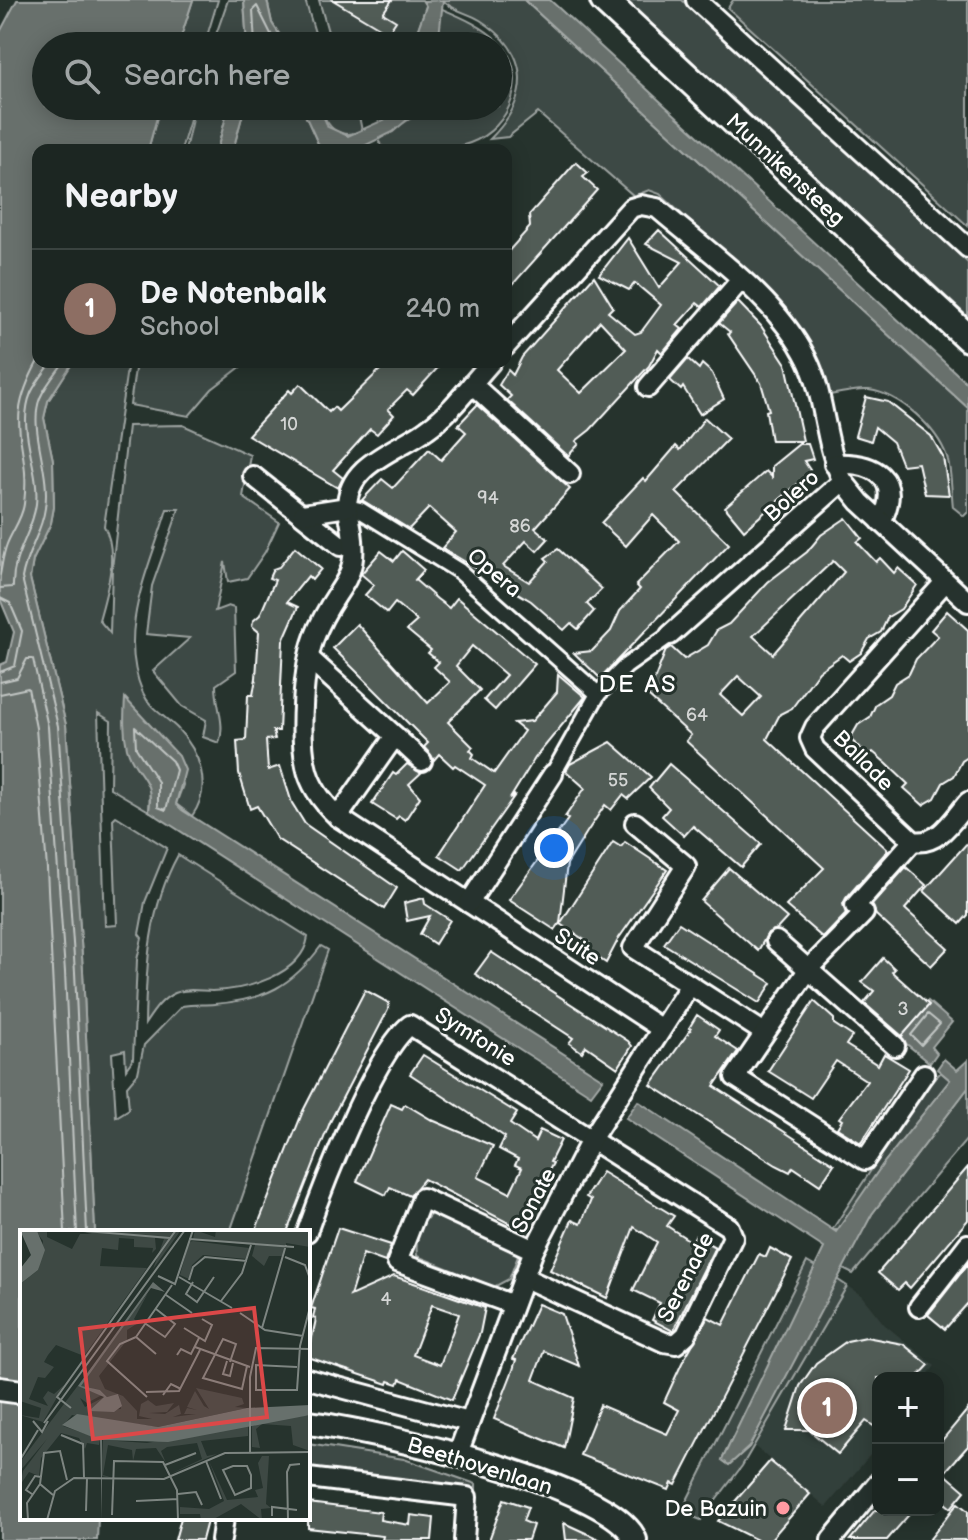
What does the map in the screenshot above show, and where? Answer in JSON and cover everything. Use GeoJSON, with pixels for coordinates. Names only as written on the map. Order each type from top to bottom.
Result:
{"type":"FeatureCollection","features":[{"type":"Feature","properties":{"kind":"main road","name":"Munnikensteeg"},"geometry":{"type":"LineString","coordinates":[[604,0],[968,338]]}},
{"type":"Feature","properties":{"kind":"street"},"geometry":{"type":"LineString","coordinates":[[696,0],[968,248]]}},
{"type":"Feature","properties":{"kind":"street","name":"Bolero"},"geometry":{"type":"LineString","coordinates":[[512,339],[631,208],[641,205],[657,208],[776,314],[807,360],[834,464],[843,481],[670,635]]}},
{"type":"Feature","properties":{"kind":"street"},"geometry":{"type":"LineString","coordinates":[[648,387],[740,281]]}},
{"type":"Feature","properties":{"kind":"street"},"geometry":{"type":"LineString","coordinates":[[303,514],[347,507],[347,494],[369,465],[427,430],[486,368]]}},
{"type":"Feature","properties":{"kind":"street"},"geometry":{"type":"LineString","coordinates":[[472,384],[570,474]]}},
{"type":"Feature","properties":{"kind":"street"},"geometry":{"type":"LineString","coordinates":[[834,464],[862,464],[877,470],[887,482],[890,496],[881,522]]}},
{"type":"Feature","properties":{"kind":"street"},"geometry":{"type":"LineString","coordinates":[[253,476],[341,546]]}},
{"type":"Feature","properties":{"kind":"street"},"geometry":{"type":"LineString","coordinates":[[843,481],[881,522],[968,602]]}},
{"type":"Feature","properties":{"kind":"street","name":"Suite"},"geometry":{"type":"LineString","coordinates":[[347,507],[354,563],[348,583],[325,614],[309,658],[304,723],[306,767],[319,797],[338,817],[660,1028]]}},
{"type":"Feature","properties":{"kind":"street","name":"Opera"},"geometry":{"type":"LineString","coordinates":[[347,507],[360,510],[459,571],[598,694]]}},
{"type":"Feature","properties":{"kind":"street","name":"Ballade"},"geometry":{"type":"LineString","coordinates":[[913,841],[815,749],[810,738],[815,727],[945,582]]}},
{"type":"Feature","properties":{"kind":"street"},"geometry":{"type":"LineString","coordinates":[[469,903],[553,774],[598,694],[626,666],[670,635]]}},
{"type":"Feature","properties":{"kind":"street"},"geometry":{"type":"LineString","coordinates":[[309,658],[422,761]]}},
{"type":"Feature","properties":{"kind":"street"},"geometry":{"type":"LineString","coordinates":[[338,817],[395,736]]}},
{"type":"Feature","properties":{"kind":"street"},"geometry":{"type":"LineString","coordinates":[[924,1074],[865,1160],[735,1077],[808,970],[913,841],[925,843],[935,839],[968,802]]}},
{"type":"Feature","properties":{"kind":"street"},"geometry":{"type":"LineString","coordinates":[[635,823],[686,866],[633,948],[763,1032]]}},
{"type":"Feature","properties":{"kind":"street"},"geometry":{"type":"LineString","coordinates":[[776,941],[895,1046]]}},
{"type":"Feature","properties":{"kind":"street","name":"Sonate"},"geometry":{"type":"LineString","coordinates":[[457,1456],[511,1304],[534,1250],[592,1138],[690,985]]}},
{"type":"Feature","properties":{"kind":"street","name":"Symfonie"},"geometry":{"type":"LineString","coordinates":[[308,1230],[327,1178],[374,1078],[392,1043],[410,1025],[592,1138]]}},
{"type":"Feature","properties":{"kind":"street","name":"Serenade"},"geometry":{"type":"LineString","coordinates":[[523,1277],[664,1342],[676,1344],[686,1335],[731,1247],[733,1237],[729,1227],[592,1138]]}},
{"type":"Feature","properties":{"kind":"street"},"geometry":{"type":"LineString","coordinates":[[511,1304],[397,1262],[422,1198],[534,1250]]}},
{"type":"Feature","properties":{"kind":"street"},"geometry":{"type":"LineString","coordinates":[[919,1307],[967,1247]]}},
{"type":"Feature","properties":{"kind":"street","name":"Beethovenlaan"},"geometry":{"type":"LineString","coordinates":[[310,1380],[469,1422]]}},
{"type":"Feature","properties":{"kind":"street"},"geometry":{"type":"LineString","coordinates":[[0,1389],[20,1392]]}},
{"type":"Feature","properties":{"kind":"street","name":"Beethovenlaan"},"geometry":{"type":"LineString","coordinates":[[310,1423],[369,1432],[525,1476],[619,1518],[635,1540]]}},
{"type":"Feature","properties":{"kind":"street","name":"Beethovenlaan"},"geometry":{"type":"LineString","coordinates":[[310,1478],[467,1497],[464,1540]]}},
{"type":"Feature","properties":{"kind":"street"},"geometry":{"type":"LineString","coordinates":[[831,1540],[872,1490]]}},
{"type":"Feature","properties":{"kind":"street"},"geometry":{"type":"LineString","coordinates":[[221,1540],[224,1520]]}},
{"type":"Feature","properties":{"kind":"shaded area"},"geometry":{"type":"Polygon","coordinates":[[[193,0],[218,0],[208,32],[183,32],[193,0]]]}},
{"type":"Feature","properties":{"kind":"shaded area"},"geometry":{"type":"Polygon","coordinates":[[[228,0],[244,0],[246,32],[217,32],[228,0]]]}},
{"type":"Feature","properties":{"kind":"shaded area"},"geometry":{"type":"Polygon","coordinates":[[[267,0],[305,0],[315,32],[278,32],[272,23],[267,0]]]}},
{"type":"Feature","properties":{"kind":"shaded area"},"geometry":{"type":"Polygon","coordinates":[[[319,0],[422,0],[426,6],[417,32],[328,32],[319,0]]]}},
{"type":"Feature","properties":{"kind":"shaded area"},"geometry":{"type":"Polygon","coordinates":[[[443,0],[524,0],[968,408],[968,512],[964,516],[953,507],[947,457],[926,424],[905,405],[881,393],[857,390],[820,397],[805,338],[790,313],[660,194],[649,190],[634,196],[538,113],[508,137],[490,139],[505,120],[512,120],[512,110],[519,92],[520,76],[512,52],[512,32],[496,32],[480,20],[443,0]]]}},
{"type":"Feature","properties":{"kind":"shaded area"},"geometry":{"type":"Polygon","coordinates":[[[625,0],[682,0],[968,263],[968,317],[625,0]]]}},
{"type":"Feature","properties":{"kind":"shaded area"},"geometry":{"type":"Polygon","coordinates":[[[733,0],[968,0],[968,226],[728,8],[733,0]]]}},
{"type":"Feature","properties":{"kind":"shaded area"},"geometry":{"type":"Polygon","coordinates":[[[440,8],[487,32],[439,32],[440,8]]]}},
{"type":"Feature","properties":{"kind":"shaded area"},"geometry":{"type":"Polygon","coordinates":[[[512,64],[514,70],[512,99],[512,64]]]}},
{"type":"Feature","properties":{"kind":"shaded area"},"geometry":{"type":"Polygon","coordinates":[[[156,120],[190,120],[183,144],[150,144],[156,120]]]}},
{"type":"Feature","properties":{"kind":"shaded area"},"geometry":{"type":"Polygon","coordinates":[[[192,120],[225,120],[219,144],[186,144],[192,120]]]}},
{"type":"Feature","properties":{"kind":"shaded area"},"geometry":{"type":"Polygon","coordinates":[[[241,120],[307,120],[318,144],[235,144],[241,120]]]}},
{"type":"Feature","properties":{"kind":"shaded area"},"geometry":{"type":"Polygon","coordinates":[[[326,120],[360,120],[362,131],[346,134],[330,126],[326,120]]]}},
{"type":"Feature","properties":{"kind":"shaded area"},"geometry":{"type":"Polygon","coordinates":[[[408,120],[501,120],[484,136],[467,144],[380,144],[378,140],[408,120]]]}},
{"type":"Feature","properties":{"kind":"shaded area"},"geometry":{"type":"Polygon","coordinates":[[[69,368],[127,368],[104,526],[111,548],[111,560],[99,620],[110,633],[112,569],[128,426],[183,425],[250,455],[243,497],[279,522],[265,552],[247,578],[228,582],[225,562],[215,611],[228,606],[234,608],[236,671],[216,685],[221,722],[219,743],[203,737],[206,720],[182,706],[153,671],[190,638],[146,634],[152,586],[179,509],[167,509],[138,600],[133,646],[143,693],[154,708],[185,737],[201,770],[202,793],[192,816],[176,804],[183,785],[179,757],[145,722],[151,764],[149,811],[110,788],[111,721],[98,713],[105,926],[117,925],[113,819],[116,816],[167,848],[145,902],[139,934],[142,938],[137,960],[133,1059],[126,1069],[125,1050],[112,1053],[116,1117],[129,1109],[127,1086],[138,1073],[144,1045],[182,1006],[232,1002],[263,994],[288,981],[321,946],[328,950],[231,1230],[95,1230],[83,971],[66,725],[30,578],[33,560],[51,523],[54,507],[53,460],[44,418],[48,401],[69,368]]]}},
{"type":"Feature","properties":{"kind":"shaded area"},"geometry":{"type":"Polygon","coordinates":[[[135,368],[239,368],[212,389],[189,416],[130,405],[135,368]]]}},
{"type":"Feature","properties":{"kind":"shaded area"},"geometry":{"type":"Polygon","coordinates":[[[178,855],[308,937],[304,950],[284,971],[256,983],[226,990],[175,993],[161,1002],[145,1024],[146,980],[155,916],[178,855]]]}},
{"type":"Feature","properties":{"kind":"shaded area"},"geometry":{"type":"Polygon","coordinates":[[[941,1072],[950,1080],[883,1164],[840,1230],[832,1230],[922,1092],[941,1072]]]}},
{"type":"Feature","properties":{"kind":"shaded area"},"geometry":{"type":"Polygon","coordinates":[[[968,1088],[968,1138],[853,1274],[841,1268],[872,1214],[968,1088]]]}},
{"type":"Feature","properties":{"kind":"shaded area"},"geometry":{"type":"Polygon","coordinates":[[[433,1212],[515,1251],[518,1256],[509,1279],[494,1287],[417,1256],[419,1232],[433,1212]]]}},
{"type":"Feature","properties":{"kind":"shaded area"},"geometry":{"type":"Polygon","coordinates":[[[807,1262],[817,1268],[722,1460],[729,1465],[749,1447],[835,1278],[847,1286],[742,1466],[701,1520],[681,1512],[807,1262]]]}},
{"type":"Feature","properties":{"kind":"shaded area"},"geometry":{"type":"Polygon","coordinates":[[[847,1286],[861,1295],[884,1324],[935,1366],[930,1372],[872,1372],[872,1453],[826,1507],[754,1446],[847,1286]]]}},
{"type":"Feature","properties":{"kind":"shaded area"},"geometry":{"type":"Polygon","coordinates":[[[310,1444],[404,1459],[476,1484],[476,1489],[310,1471],[310,1444]]]}},
{"type":"Feature","properties":{"kind":"water"},"geometry":{"type":"Polygon","coordinates":[[[17,0],[193,0],[183,32],[32,32],[32,120],[156,120],[150,144],[32,144],[32,368],[69,368],[48,401],[44,418],[53,460],[54,507],[51,523],[33,560],[30,578],[66,725],[83,971],[95,1230],[20,1230],[20,1520],[98,1520],[97,1540],[0,1540],[0,665],[7,662],[14,632],[0,599],[0,32],[17,0]]]}},
{"type":"Feature","properties":{"kind":"water"},"geometry":{"type":"Polygon","coordinates":[[[244,0],[267,0],[272,23],[278,32],[246,32],[244,0]]]}},
{"type":"Feature","properties":{"kind":"water"},"geometry":{"type":"Polygon","coordinates":[[[443,0],[440,32],[417,32],[426,6],[423,1],[443,0]]]}},
{"type":"Feature","properties":{"kind":"water"},"geometry":{"type":"Polygon","coordinates":[[[524,0],[550,0],[968,384],[968,408],[524,0]]]}},
{"type":"Feature","properties":{"kind":"water"},"geometry":{"type":"Polygon","coordinates":[[[225,120],[241,120],[235,144],[219,144],[225,120]]]}},
{"type":"Feature","properties":{"kind":"water"},"geometry":{"type":"Polygon","coordinates":[[[307,120],[325,120],[328,127],[348,136],[384,120],[407,120],[393,132],[368,144],[318,144],[307,120]]]}},
{"type":"Feature","properties":{"kind":"water"},"geometry":{"type":"Polygon","coordinates":[[[125,698],[179,756],[185,770],[176,804],[182,810],[603,1079],[591,1095],[149,811],[147,784],[127,748],[125,698]]]}},
{"type":"Feature","properties":{"kind":"water"},"geometry":{"type":"Polygon","coordinates":[[[928,1001],[952,1022],[932,1047],[937,1053],[930,1063],[898,1037],[928,1001]]]}},
{"type":"Feature","properties":{"kind":"water"},"geometry":{"type":"Polygon","coordinates":[[[944,1059],[957,1070],[968,1060],[968,1088],[872,1214],[749,1447],[729,1465],[722,1460],[824,1248],[626,1118],[638,1101],[836,1232],[883,1164],[950,1080],[937,1069],[944,1059]]]}},
{"type":"Feature","properties":{"kind":"building"},"geometry":{"type":"Polygon","coordinates":[[[333,0],[392,0],[383,13],[396,21],[386,32],[333,0]]]}},
{"type":"Feature","properties":{"kind":"building"},"geometry":{"type":"Polygon","coordinates":[[[576,162],[588,173],[583,177],[597,190],[512,285],[512,247],[530,227],[529,215],[576,162]]]}},
{"type":"Feature","properties":{"kind":"building"},"geometry":{"type":"Polygon","coordinates":[[[659,230],[720,286],[702,307],[697,303],[677,325],[682,329],[662,353],[658,349],[649,366],[576,441],[579,444],[568,456],[507,400],[511,396],[499,385],[508,370],[513,375],[522,357],[594,276],[613,307],[608,312],[635,334],[641,332],[661,305],[635,283],[629,290],[599,275],[628,238],[659,288],[682,262],[646,244],[659,230]],[[600,321],[557,370],[581,393],[626,349],[600,321]]]}},
{"type":"Feature","properties":{"kind":"building"},"geometry":{"type":"Polygon","coordinates":[[[738,302],[761,326],[786,364],[803,441],[771,441],[766,411],[769,410],[761,383],[728,334],[730,332],[719,323],[738,302]]]}},
{"type":"Feature","properties":{"kind":"building"},"geometry":{"type":"Polygon","coordinates":[[[688,359],[699,369],[702,364],[712,373],[724,399],[700,414],[683,387],[681,390],[670,380],[688,359]]]}},
{"type":"Feature","properties":{"kind":"building"},"geometry":{"type":"Polygon","coordinates":[[[382,368],[438,368],[413,395],[407,390],[388,409],[394,415],[377,434],[370,429],[333,470],[343,478],[338,488],[248,435],[289,390],[292,393],[300,384],[329,412],[334,407],[338,411],[382,368]]]}},
{"type":"Feature","properties":{"kind":"building"},"geometry":{"type":"Polygon","coordinates":[[[866,397],[888,402],[931,436],[943,457],[949,495],[925,494],[918,463],[902,465],[893,442],[875,427],[871,441],[855,436],[866,397]]]}},
{"type":"Feature","properties":{"kind":"building"},"geometry":{"type":"Polygon","coordinates":[[[477,405],[570,489],[535,528],[548,539],[537,551],[526,541],[503,566],[529,582],[548,561],[545,558],[558,549],[602,589],[587,604],[594,611],[578,629],[571,623],[564,630],[531,601],[442,548],[456,532],[429,508],[409,529],[362,500],[382,479],[393,488],[429,449],[441,460],[466,432],[458,425],[477,405]]]}},
{"type":"Feature","properties":{"kind":"building"},"geometry":{"type":"Polygon","coordinates":[[[705,418],[728,439],[676,492],[729,544],[600,678],[574,653],[592,651],[611,631],[620,611],[640,589],[636,585],[679,541],[653,515],[626,546],[601,523],[643,478],[646,481],[676,446],[680,450],[705,418]]]}},
{"type":"Feature","properties":{"kind":"building"},"geometry":{"type":"Polygon","coordinates":[[[799,444],[808,444],[813,459],[804,461],[810,470],[807,476],[744,530],[725,507],[766,471],[772,477],[772,466],[799,444]]]}},
{"type":"Feature","properties":{"kind":"building"},"geometry":{"type":"Polygon","coordinates":[[[846,518],[862,538],[857,542],[876,562],[880,558],[894,573],[898,568],[917,585],[901,609],[888,617],[881,632],[869,639],[861,653],[849,661],[842,655],[819,671],[792,708],[780,714],[767,739],[888,850],[846,898],[843,904],[846,914],[823,938],[786,906],[824,868],[686,741],[691,735],[648,696],[666,650],[671,647],[684,659],[708,645],[717,630],[729,624],[768,582],[807,552],[821,535],[846,518]],[[833,561],[753,636],[773,654],[844,572],[833,561]],[[738,676],[720,695],[743,716],[761,697],[738,676]]]}},
{"type":"Feature","properties":{"kind":"building"},"geometry":{"type":"Polygon","coordinates":[[[295,547],[321,569],[312,580],[308,576],[287,602],[298,607],[283,641],[279,731],[273,731],[275,739],[266,740],[268,770],[280,766],[292,803],[305,824],[397,888],[384,909],[277,839],[257,806],[250,809],[239,773],[237,741],[246,740],[248,695],[253,695],[256,678],[259,632],[252,626],[253,621],[260,615],[275,580],[269,578],[273,569],[279,567],[295,547]]]}},
{"type":"Feature","properties":{"kind":"building"},"geometry":{"type":"Polygon","coordinates":[[[381,551],[394,561],[402,551],[424,570],[415,580],[437,599],[449,608],[457,598],[535,664],[495,710],[484,700],[506,675],[472,646],[456,666],[480,690],[448,722],[473,747],[470,750],[474,754],[472,758],[494,773],[524,731],[514,723],[532,721],[557,692],[558,674],[585,697],[535,758],[511,797],[515,795],[462,870],[439,855],[485,785],[455,765],[453,767],[439,754],[434,760],[424,747],[428,743],[333,648],[357,624],[428,703],[450,682],[434,667],[439,662],[428,653],[431,650],[407,630],[417,621],[395,603],[387,613],[365,595],[374,585],[361,574],[381,551]]]}},
{"type":"Feature","properties":{"kind":"building"},"geometry":{"type":"Polygon","coordinates":[[[947,611],[968,630],[968,757],[962,761],[954,776],[943,783],[935,798],[923,805],[904,788],[908,784],[887,764],[873,752],[869,756],[850,739],[858,725],[870,717],[876,704],[889,695],[895,683],[909,674],[916,659],[938,636],[931,630],[947,611]]]}},
{"type":"Feature","properties":{"kind":"building"},"geometry":{"type":"Polygon","coordinates":[[[611,742],[651,777],[628,799],[623,795],[611,810],[605,805],[587,832],[567,864],[560,923],[555,930],[509,900],[568,819],[565,817],[585,788],[566,771],[570,764],[611,742]]]}},
{"type":"Feature","properties":{"kind":"building"},"geometry":{"type":"Polygon","coordinates":[[[407,764],[421,773],[409,784],[420,797],[405,820],[399,816],[396,819],[372,804],[393,773],[396,775],[407,764]]]}},
{"type":"Feature","properties":{"kind":"building"},"geometry":{"type":"Polygon","coordinates":[[[669,764],[761,844],[741,867],[693,826],[684,836],[662,816],[669,808],[649,788],[669,764]]]}},
{"type":"Feature","properties":{"kind":"building"},"geometry":{"type":"Polygon","coordinates":[[[613,842],[621,847],[625,842],[667,870],[619,938],[606,963],[585,949],[589,943],[560,924],[613,842]]]}},
{"type":"Feature","properties":{"kind":"building"},"geometry":{"type":"Polygon","coordinates":[[[968,842],[968,915],[960,924],[924,891],[968,842]]]}},
{"type":"Feature","properties":{"kind":"building"},"geometry":{"type":"Polygon","coordinates":[[[906,867],[926,885],[905,909],[948,948],[931,966],[876,915],[872,905],[906,867]]]}},
{"type":"Feature","properties":{"kind":"building"},"geometry":{"type":"Polygon","coordinates":[[[729,868],[787,918],[777,929],[768,933],[758,951],[701,901],[729,868]]]}},
{"type":"Feature","properties":{"kind":"building"},"geometry":{"type":"Polygon","coordinates":[[[424,898],[425,904],[450,920],[435,944],[420,934],[430,916],[407,921],[404,903],[424,898]]]}},
{"type":"Feature","properties":{"kind":"building"},"geometry":{"type":"Polygon","coordinates":[[[679,923],[772,983],[759,1003],[664,944],[679,923]]]}},
{"type":"Feature","properties":{"kind":"building"},"geometry":{"type":"Polygon","coordinates":[[[491,952],[628,1041],[632,1046],[618,1068],[586,1046],[582,1052],[569,1043],[573,1038],[475,974],[491,952]]]}},
{"type":"Feature","properties":{"kind":"building"},"geometry":{"type":"Polygon","coordinates":[[[883,958],[895,969],[892,972],[929,1005],[902,1036],[864,1003],[874,991],[862,982],[883,958]]]}},
{"type":"Feature","properties":{"kind":"building"},"geometry":{"type":"Polygon","coordinates":[[[365,990],[389,1003],[331,1120],[288,1230],[256,1230],[303,1111],[365,990]]]}},
{"type":"Feature","properties":{"kind":"building"},"geometry":{"type":"Polygon","coordinates":[[[814,1001],[834,1019],[834,1024],[852,1036],[846,1045],[878,1065],[884,1054],[909,1069],[861,1143],[837,1128],[842,1120],[839,1118],[867,1081],[836,1061],[811,1098],[768,1071],[814,1001]]]}},
{"type":"Feature","properties":{"kind":"building"},"geometry":{"type":"Polygon","coordinates":[[[697,1015],[719,1030],[715,1036],[738,1051],[714,1086],[834,1164],[820,1185],[793,1167],[790,1172],[776,1165],[651,1085],[691,1029],[697,1015]]]}},
{"type":"Feature","properties":{"kind":"building"},"geometry":{"type":"Polygon","coordinates":[[[423,1055],[517,1113],[510,1124],[535,1141],[540,1130],[561,1140],[550,1162],[553,1163],[518,1228],[424,1179],[410,1196],[390,1187],[386,1195],[357,1181],[391,1104],[402,1109],[405,1104],[432,1120],[493,1146],[478,1177],[510,1193],[522,1168],[515,1165],[518,1159],[499,1149],[505,1137],[410,1074],[423,1055]]]}},
{"type":"Feature","properties":{"kind":"building"},"geometry":{"type":"Polygon","coordinates":[[[968,1167],[968,1220],[910,1288],[905,1283],[898,1290],[878,1273],[968,1167]]]}},
{"type":"Feature","properties":{"kind":"building"},"geometry":{"type":"Polygon","coordinates":[[[602,1172],[674,1216],[667,1226],[692,1242],[695,1236],[715,1247],[673,1331],[652,1320],[660,1303],[633,1290],[657,1242],[634,1227],[607,1298],[550,1270],[572,1220],[581,1224],[591,1200],[586,1197],[602,1172]]]}},
{"type":"Feature","properties":{"kind":"building"},"geometry":{"type":"Polygon","coordinates":[[[338,1228],[391,1245],[385,1262],[363,1254],[350,1296],[394,1276],[485,1308],[480,1333],[452,1400],[400,1379],[398,1384],[389,1381],[388,1384],[310,1358],[315,1309],[311,1308],[338,1228]],[[432,1305],[413,1355],[440,1365],[459,1314],[432,1305]]]}},
{"type":"Feature","properties":{"kind":"building"},"geometry":{"type":"Polygon","coordinates":[[[770,1248],[792,1260],[676,1485],[672,1483],[669,1490],[580,1455],[600,1405],[667,1434],[679,1410],[664,1402],[682,1363],[708,1317],[723,1325],[759,1254],[766,1257],[770,1248]]]}},
{"type":"Feature","properties":{"kind":"building"},"geometry":{"type":"Polygon","coordinates":[[[968,1264],[968,1303],[945,1329],[928,1315],[968,1264]]]}},
{"type":"Feature","properties":{"kind":"building"},"geometry":{"type":"Polygon","coordinates":[[[538,1304],[562,1314],[579,1366],[544,1351],[533,1380],[574,1398],[564,1448],[494,1419],[513,1370],[516,1360],[513,1359],[538,1304]]]}},
{"type":"Feature","properties":{"kind":"building"},"geometry":{"type":"Polygon","coordinates":[[[866,1337],[903,1344],[929,1365],[923,1372],[872,1372],[872,1425],[866,1421],[838,1454],[809,1430],[786,1430],[800,1386],[816,1363],[847,1341],[866,1337]]]}},
{"type":"Feature","properties":{"kind":"building"},"geometry":{"type":"Polygon","coordinates":[[[968,1409],[968,1446],[944,1473],[944,1438],[968,1409]]]}},
{"type":"Feature","properties":{"kind":"building"},"geometry":{"type":"Polygon","coordinates":[[[770,1461],[810,1494],[770,1540],[757,1540],[718,1521],[770,1461]]]}},
{"type":"Feature","properties":{"kind":"building"},"geometry":{"type":"Polygon","coordinates":[[[944,1473],[965,1491],[951,1508],[944,1502],[944,1473]]]}},
{"type":"Feature","properties":{"kind":"building"},"geometry":{"type":"Polygon","coordinates":[[[504,1499],[528,1507],[523,1521],[533,1525],[528,1540],[489,1540],[504,1499]]]}},
{"type":"Feature","properties":{"kind":"building"},"geometry":{"type":"Polygon","coordinates":[[[310,1503],[381,1512],[380,1520],[410,1525],[411,1515],[434,1518],[432,1540],[382,1540],[383,1536],[308,1528],[310,1503]]]}},
{"type":"Feature","properties":{"kind":"building"},"geometry":{"type":"Polygon","coordinates":[[[958,1503],[968,1511],[968,1540],[929,1540],[958,1503]]]}},
{"type":"Feature","properties":{"kind":"building"},"geometry":{"type":"Polygon","coordinates":[[[872,1514],[908,1516],[887,1540],[850,1540],[872,1514]]]}},
{"type":"Feature","properties":{"kind":"building"},"geometry":{"type":"Polygon","coordinates":[[[180,1520],[207,1521],[202,1540],[175,1540],[180,1520]]]}},
{"type":"Feature","properties":{"kind":"building"},"geometry":{"type":"Polygon","coordinates":[[[564,1523],[601,1540],[566,1540],[564,1523]]]}},
{"type":"Feature","properties":{"kind":"place","name":"De Notenbalk"},"geometry":{"type":"Point","coordinates":[827,1408]}},
{"type":"Feature","properties":{"kind":"place","name":"De Bazuin"},"geometry":{"type":"Point","coordinates":[783,1508]}},
{"type":"Feature","properties":{"kind":"district","name":"DE AS"},"geometry":{"type":"Point","coordinates":[638,684]}}]}
